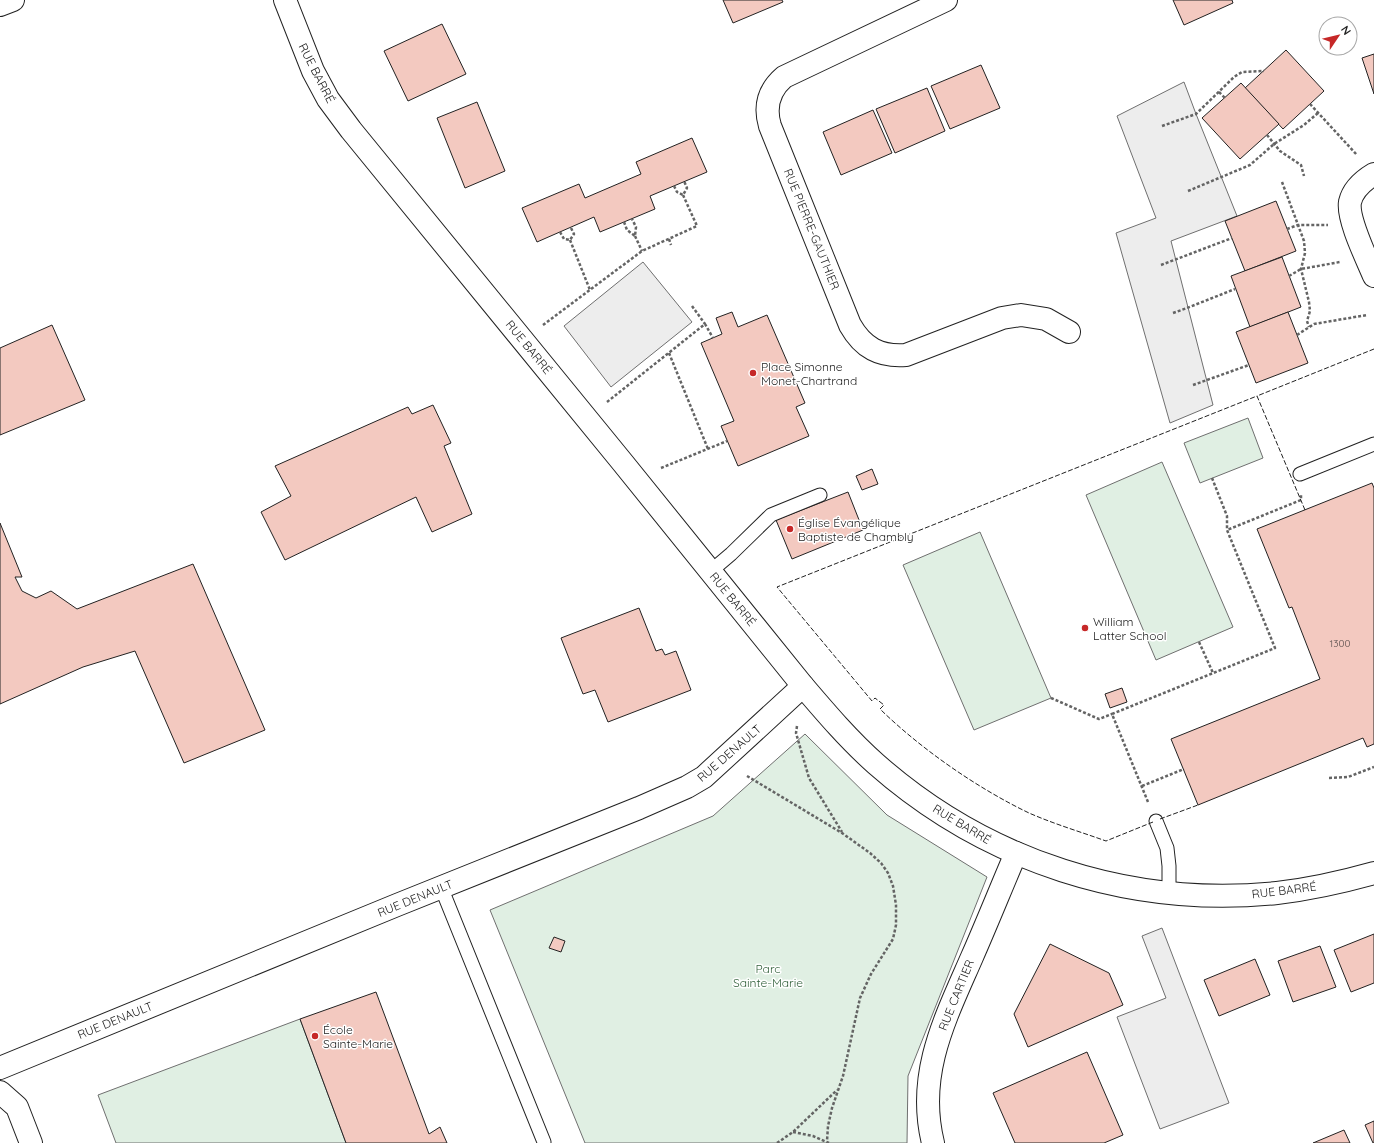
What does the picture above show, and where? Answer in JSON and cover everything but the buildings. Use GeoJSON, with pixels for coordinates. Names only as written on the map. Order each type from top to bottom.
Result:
{"type":"FeatureCollection","features":[{"type":"Feature","properties":{"kind":"street"},"geometry":{"type":"LineString","coordinates":[[0,5],[13,0]]}},
{"type":"Feature","properties":{"kind":"street","name":"RUE BARRÉ"},"geometry":{"type":"LineString","coordinates":[[285,0],[313,71],[328,98],[351,130],[803,686],[832,720],[876,764],[941,812],[975,833],[1016,853],[1050,867],[1122,886],[1168,893],[1209,896],[1278,893],[1326,885],[1374,873]]}},
{"type":"Feature","properties":{"kind":"street","name":"RUE PIERRE-GAUTHIER"},"geometry":{"type":"LineString","coordinates":[[946,0],[784,77],[774,88],[768,103],[767,111],[770,126],[850,325],[859,339],[873,350],[889,355],[906,355],[1002,318],[1021,315],[1046,319],[1069,332]]}},
{"type":"Feature","properties":{"kind":"street"},"geometry":{"type":"LineString","coordinates":[[1374,174],[1357,188],[1350,203],[1355,228],[1374,276]]}},
{"type":"Feature","properties":{"kind":"street","name":"RUE DENAULT"},"geometry":{"type":"LineString","coordinates":[[0,1068],[441,887],[639,808],[687,787],[704,777],[803,686]]}},
{"type":"Feature","properties":{"kind":"street","name":"RUE CARTIER"},"geometry":{"type":"LineString","coordinates":[[933,1143],[927,1094],[932,1063],[943,1024],[1016,853]]}},
{"type":"Feature","properties":{"kind":"street"},"geometry":{"type":"LineString","coordinates":[[0,1092],[17,1107],[32,1143]]}},
{"type":"Feature","properties":{"kind":"lane"},"geometry":{"type":"LineString","coordinates":[[1300,474],[1374,444]]}},
{"type":"Feature","properties":{"kind":"lane"},"geometry":{"type":"LineString","coordinates":[[711,571],[771,515],[820,495]]}},
{"type":"Feature","properties":{"kind":"lane"},"geometry":{"type":"LineString","coordinates":[[1156,821],[1166,848],[1169,866],[1168,893]]}},
{"type":"Feature","properties":{"kind":"lane"},"geometry":{"type":"LineString","coordinates":[[441,887],[544,1142]]}},
{"type":"Feature","properties":{"kind":"path"},"geometry":{"type":"LineString","coordinates":[[1162,126],[1196,114],[1242,72],[1264,71]]}},
{"type":"Feature","properties":{"kind":"path"},"geometry":{"type":"LineString","coordinates":[[1219,92],[1225,98]]}},
{"type":"Feature","properties":{"kind":"path"},"geometry":{"type":"LineString","coordinates":[[1310,104],[1359,156]]}},
{"type":"Feature","properties":{"kind":"path"},"geometry":{"type":"LineString","coordinates":[[1188,191],[1250,166],[1274,144],[1304,125],[1318,113]]}},
{"type":"Feature","properties":{"kind":"path"},"geometry":{"type":"LineString","coordinates":[[1267,135],[1280,151],[1301,165],[1304,176]]}},
{"type":"Feature","properties":{"kind":"path"},"geometry":{"type":"LineString","coordinates":[[684,182],[687,188],[684,195]]}},
{"type":"Feature","properties":{"kind":"path"},"geometry":{"type":"LineString","coordinates":[[1282,182],[1304,242],[1305,253],[1301,269],[1309,302],[1310,311],[1307,321],[1309,327]]}},
{"type":"Feature","properties":{"kind":"path"},"geometry":{"type":"LineString","coordinates":[[543,325],[642,251],[697,226],[684,195],[677,192],[674,186]]}},
{"type":"Feature","properties":{"kind":"path"},"geometry":{"type":"LineString","coordinates":[[632,219],[636,227],[635,236]]}},
{"type":"Feature","properties":{"kind":"path"},"geometry":{"type":"LineString","coordinates":[[624,222],[627,230],[635,236],[642,251]]}},
{"type":"Feature","properties":{"kind":"path"},"geometry":{"type":"LineString","coordinates":[[1287,229],[1298,225],[1332,225]]}},
{"type":"Feature","properties":{"kind":"path"},"geometry":{"type":"LineString","coordinates":[[570,240],[574,234],[571,228]]}},
{"type":"Feature","properties":{"kind":"path"},"geometry":{"type":"LineString","coordinates":[[560,232],[564,239],[570,240]]}},
{"type":"Feature","properties":{"kind":"path"},"geometry":{"type":"LineString","coordinates":[[1161,265],[1232,238]]}},
{"type":"Feature","properties":{"kind":"path"},"geometry":{"type":"LineString","coordinates":[[669,239],[671,245]]}},
{"type":"Feature","properties":{"kind":"path"},"geometry":{"type":"LineString","coordinates":[[570,240],[590,290]]}},
{"type":"Feature","properties":{"kind":"path"},"geometry":{"type":"LineString","coordinates":[[1289,276],[1301,269],[1346,261]]}},
{"type":"Feature","properties":{"kind":"path"},"geometry":{"type":"LineString","coordinates":[[1173,313],[1235,288]]}},
{"type":"Feature","properties":{"kind":"path"},"geometry":{"type":"LineString","coordinates":[[692,306],[713,338]]}},
{"type":"Feature","properties":{"kind":"path"},"geometry":{"type":"LineString","coordinates":[[1297,335],[1314,324],[1367,315]]}},
{"type":"Feature","properties":{"kind":"path"},"geometry":{"type":"LineString","coordinates":[[607,402],[705,324]]}},
{"type":"Feature","properties":{"kind":"path"},"geometry":{"type":"LineString","coordinates":[[669,353],[708,449]]}},
{"type":"Feature","properties":{"kind":"path"},"geometry":{"type":"LineString","coordinates":[[1193,385],[1249,365]]}},
{"type":"Feature","properties":{"kind":"path"},"geometry":{"type":"LineString","coordinates":[[660,469],[727,441]]}},
{"type":"Feature","properties":{"kind":"path"},"geometry":{"type":"LineString","coordinates":[[1051,698],[1099,719],[1275,648],[1227,530],[1227,516],[1212,478]]}},
{"type":"Feature","properties":{"kind":"path"},"geometry":{"type":"LineString","coordinates":[[1227,530],[1301,500]]}},
{"type":"Feature","properties":{"kind":"path"},"geometry":{"type":"LineString","coordinates":[[1199,642],[1214,673]]}},
{"type":"Feature","properties":{"kind":"path"},"geometry":{"type":"LineString","coordinates":[[1112,714],[1156,821]]}},
{"type":"Feature","properties":{"kind":"path"},"geometry":{"type":"LineString","coordinates":[[796,733],[809,778],[842,833]]}},
{"type":"Feature","properties":{"kind":"path"},"geometry":{"type":"LineString","coordinates":[[1329,778],[1348,777],[1374,767]]}},
{"type":"Feature","properties":{"kind":"path"},"geometry":{"type":"LineString","coordinates":[[1142,786],[1184,769]]}},
{"type":"Feature","properties":{"kind":"path"},"geometry":{"type":"LineString","coordinates":[[747,776],[842,833],[870,853],[888,873],[893,886],[895,899],[896,925],[893,939],[871,974],[860,998],[843,1076],[828,1126],[828,1142],[813,1136],[793,1132]]}},
{"type":"Feature","properties":{"kind":"path"},"geometry":{"type":"LineString","coordinates":[[777,1143],[793,1132],[839,1088]]}},
{"type":"Feature","properties":{"kind":"green space"},"geometry":{"type":"Polygon","coordinates":[[[1248,418],[1263,458],[1200,483],[1184,443],[1248,418]]]}},
{"type":"Feature","properties":{"kind":"green space"},"geometry":{"type":"Polygon","coordinates":[[[1162,462],[1233,627],[1156,660],[1086,495],[1162,462]]]}},
{"type":"Feature","properties":{"kind":"green space"},"geometry":{"type":"Polygon","coordinates":[[[980,532],[1051,698],[974,730],[903,565],[980,532]]]}},
{"type":"Feature","properties":{"kind":"green space","name":"Parc Sainte-Marie"},"geometry":{"type":"Polygon","coordinates":[[[805,734],[887,815],[987,877],[908,1076],[907,1143],[585,1143],[490,910],[713,816],[805,734]]]}},
{"type":"Feature","properties":{"kind":"green space"},"geometry":{"type":"Polygon","coordinates":[[[300,1019],[346,1143],[116,1143],[98,1095],[300,1019]]]}},
{"type":"Feature","properties":{"kind":"shaded area"},"geometry":{"type":"Polygon","coordinates":[[[1184,82],[1237,216],[1171,241],[1213,405],[1170,423],[1116,233],[1156,218],[1117,116],[1184,82]]]}},
{"type":"Feature","properties":{"kind":"shaded area"},"geometry":{"type":"Polygon","coordinates":[[[643,262],[692,322],[611,387],[564,326],[643,262]]]}},
{"type":"Feature","properties":{"kind":"shaded area"},"geometry":{"type":"Polygon","coordinates":[[[1162,928],[1229,1103],[1160,1129],[1117,1017],[1166,998],[1142,936],[1162,928]]]}},
{"type":"Feature","properties":{"kind":"fence"},"geometry":{"type":"LineString","coordinates":[[1305,510],[1257,396],[1374,349]]}},
{"type":"Feature","properties":{"kind":"fence"},"geometry":{"type":"LineString","coordinates":[[1153,822],[1106,841],[1029,813],[970,780],[913,739],[880,709],[884,705],[875,698],[872,701],[777,587],[1257,396]]}},
{"type":"Feature","properties":{"kind":"fence"},"geometry":{"type":"LineString","coordinates":[[1160,819],[1198,805]]}},
{"type":"Feature","properties":{"kind":"place","name":"Place Simonne Monet-Chartrand"},"geometry":{"type":"Point","coordinates":[753,373]}},
{"type":"Feature","properties":{"kind":"place","name":"Église Évangélique Baptiste de Chambly"},"geometry":{"type":"Point","coordinates":[790,529]}},
{"type":"Feature","properties":{"kind":"place","name":"William Latter School"},"geometry":{"type":"Point","coordinates":[1085,628]}},
{"type":"Feature","properties":{"kind":"place","name":"École Sainte-Marie"},"geometry":{"type":"Point","coordinates":[315,1036]}}]}
